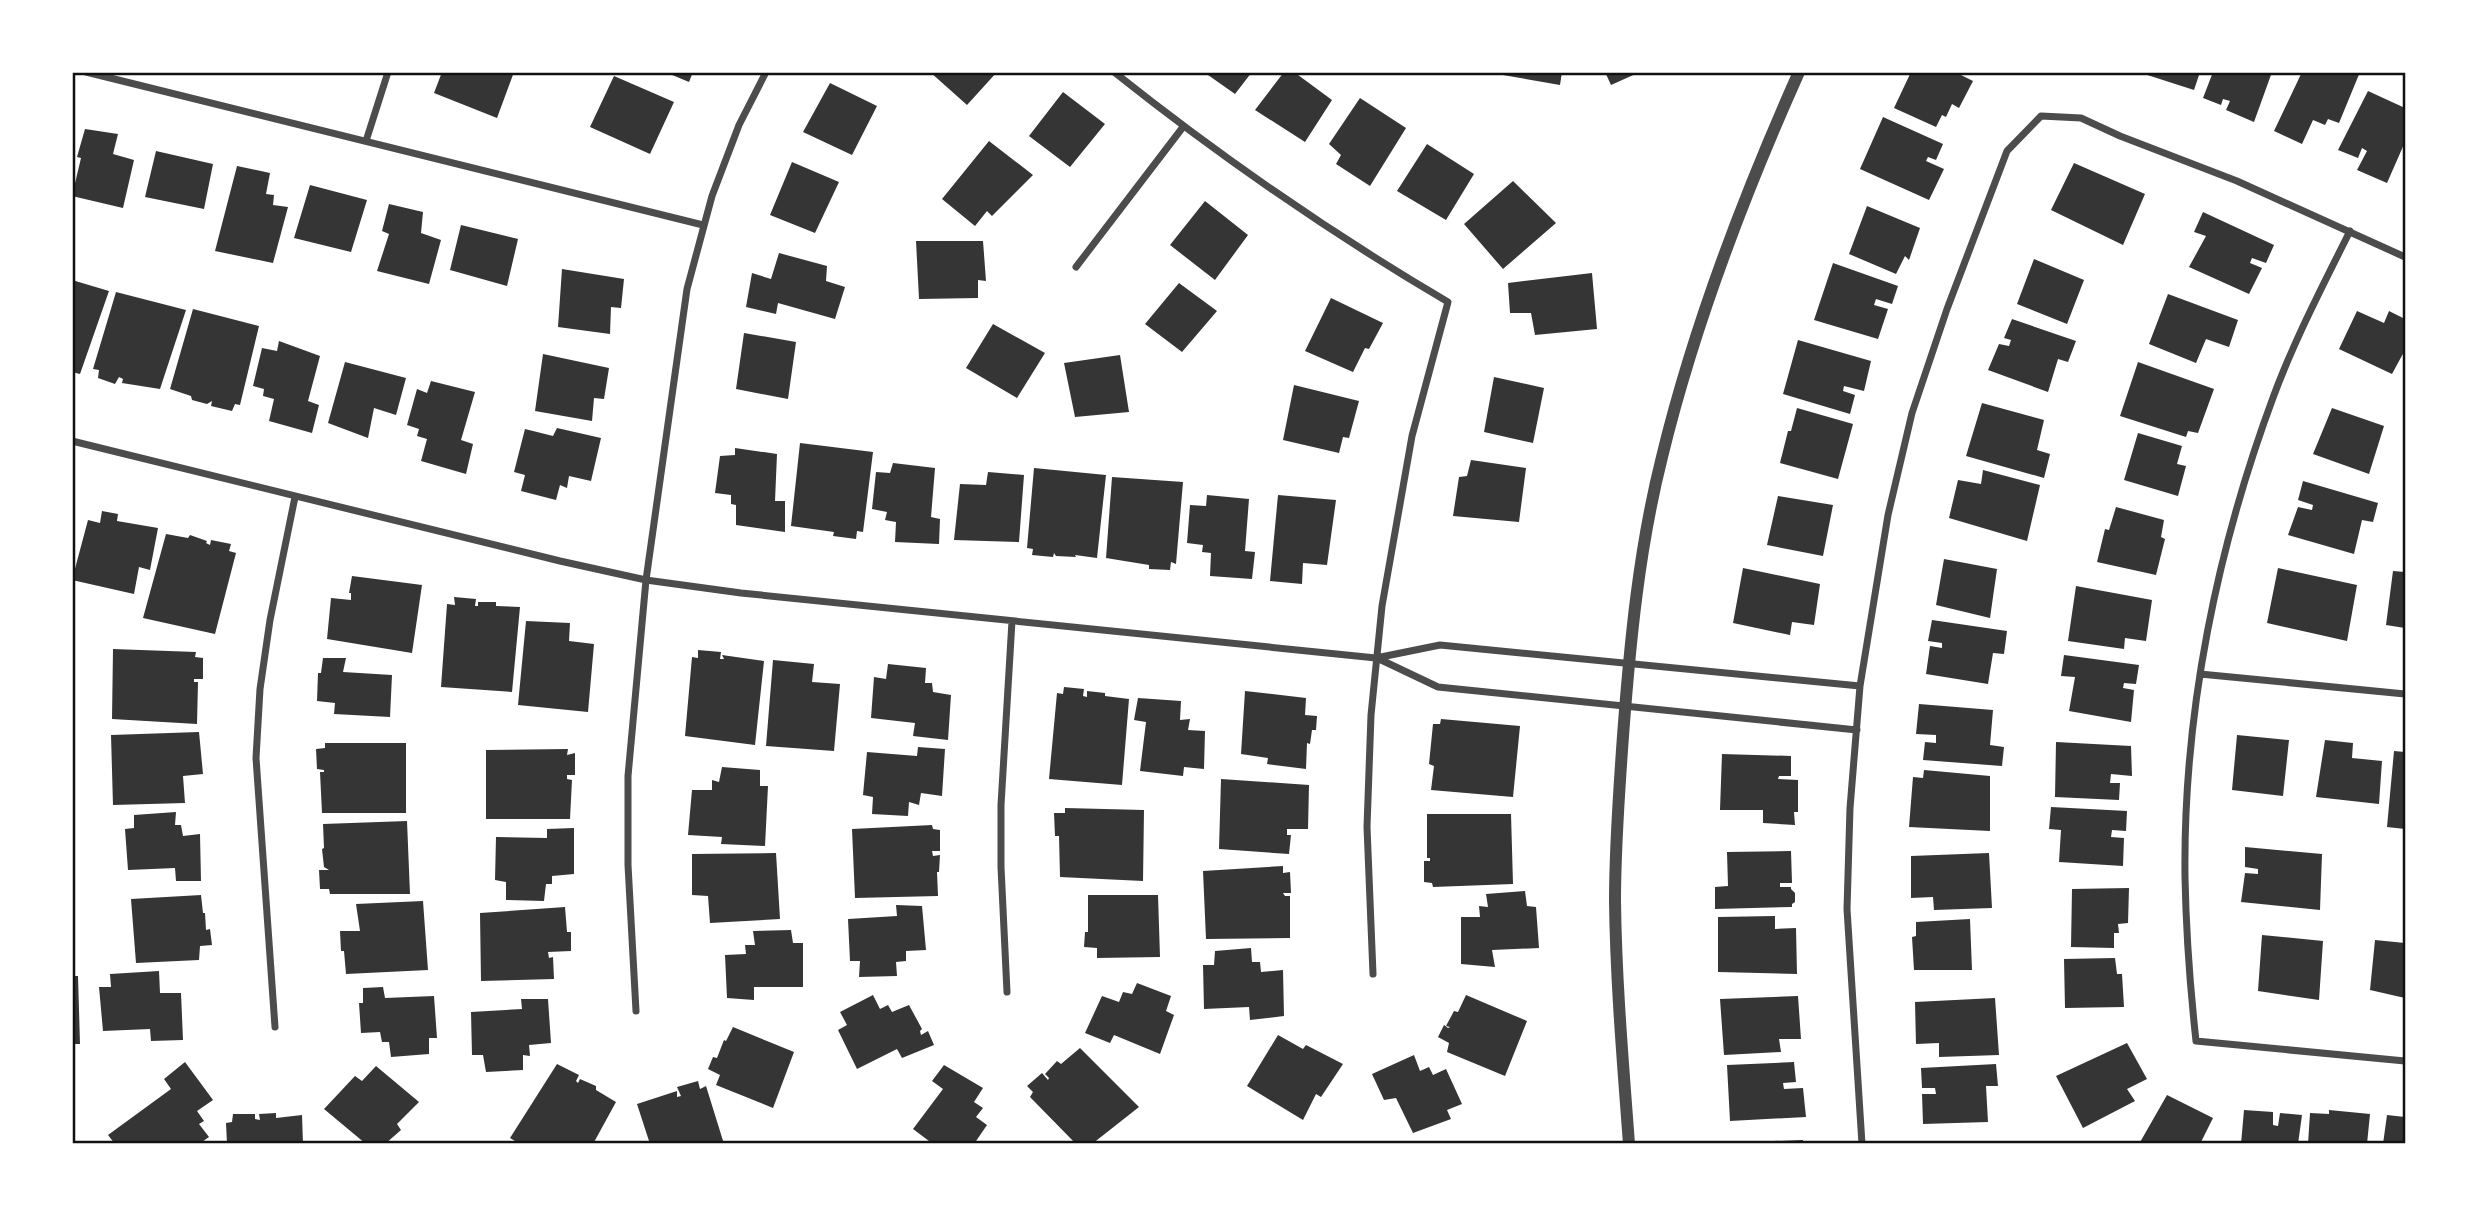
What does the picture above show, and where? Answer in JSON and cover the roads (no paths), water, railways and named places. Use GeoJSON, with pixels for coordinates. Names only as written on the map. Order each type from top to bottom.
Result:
{"type":"FeatureCollection","features":[{"type":"Feature","properties":{"kind":"street"},"geometry":{"type":"LineString","coordinates":[[86,72],[703,225]]}},
{"type":"Feature","properties":{"kind":"street"},"geometry":{"type":"LineString","coordinates":[[366,141],[388,72]]}},
{"type":"Feature","properties":{"kind":"street"},"geometry":{"type":"LineString","coordinates":[[636,1011],[628,865],[628,776],[646,580],[687,289],[703,225],[739,125],[765,72]]}},
{"type":"Feature","properties":{"kind":"street"},"geometry":{"type":"LineString","coordinates":[[1114,72],[1183,127],[1281,198],[1448,302],[1412,436],[1382,606],[1376,658],[1367,827],[1373,974]]}},
{"type":"Feature","properties":{"kind":"street"},"geometry":{"type":"LineString","coordinates":[[1629,1144],[1615,899],[1618,794],[1628,662],[1642,556],[1659,470],[1686,373],[1721,265],[1758,166],[1799,72]]}},
{"type":"Feature","properties":{"kind":"street"},"geometry":{"type":"LineString","coordinates":[[1862,1144],[1847,909],[1850,808],[1860,686],[1888,515],[1912,413],[1947,309],[2007,151],[2041,116],[2081,118],[2237,181],[2405,257]]}},
{"type":"Feature","properties":{"kind":"street"},"geometry":{"type":"LineString","coordinates":[[1076,267],[1183,127]]}},
{"type":"Feature","properties":{"kind":"street"},"geometry":{"type":"LineString","coordinates":[[2350,232],[2309,311],[2285,369],[2245,479],[2219,573],[2200,674],[2188,781],[2185,875],[2189,971],[2196,1041],[2405,1062]]}},
{"type":"Feature","properties":{"kind":"street"},"geometry":{"type":"LineString","coordinates":[[72,441],[646,580],[754,594],[1376,658],[1440,645],[1860,686]]}},
{"type":"Feature","properties":{"kind":"street"},"geometry":{"type":"LineString","coordinates":[[275,1027],[256,758],[260,689],[270,620],[295,497]]}},
{"type":"Feature","properties":{"kind":"street"},"geometry":{"type":"LineString","coordinates":[[1007,992],[1001,805],[1012,621]]}},
{"type":"Feature","properties":{"kind":"street"},"geometry":{"type":"LineString","coordinates":[[1376,658],[1438,687],[1857,730]]}},
{"type":"Feature","properties":{"kind":"street"},"geometry":{"type":"LineString","coordinates":[[2200,674],[2405,694]]}}]}
